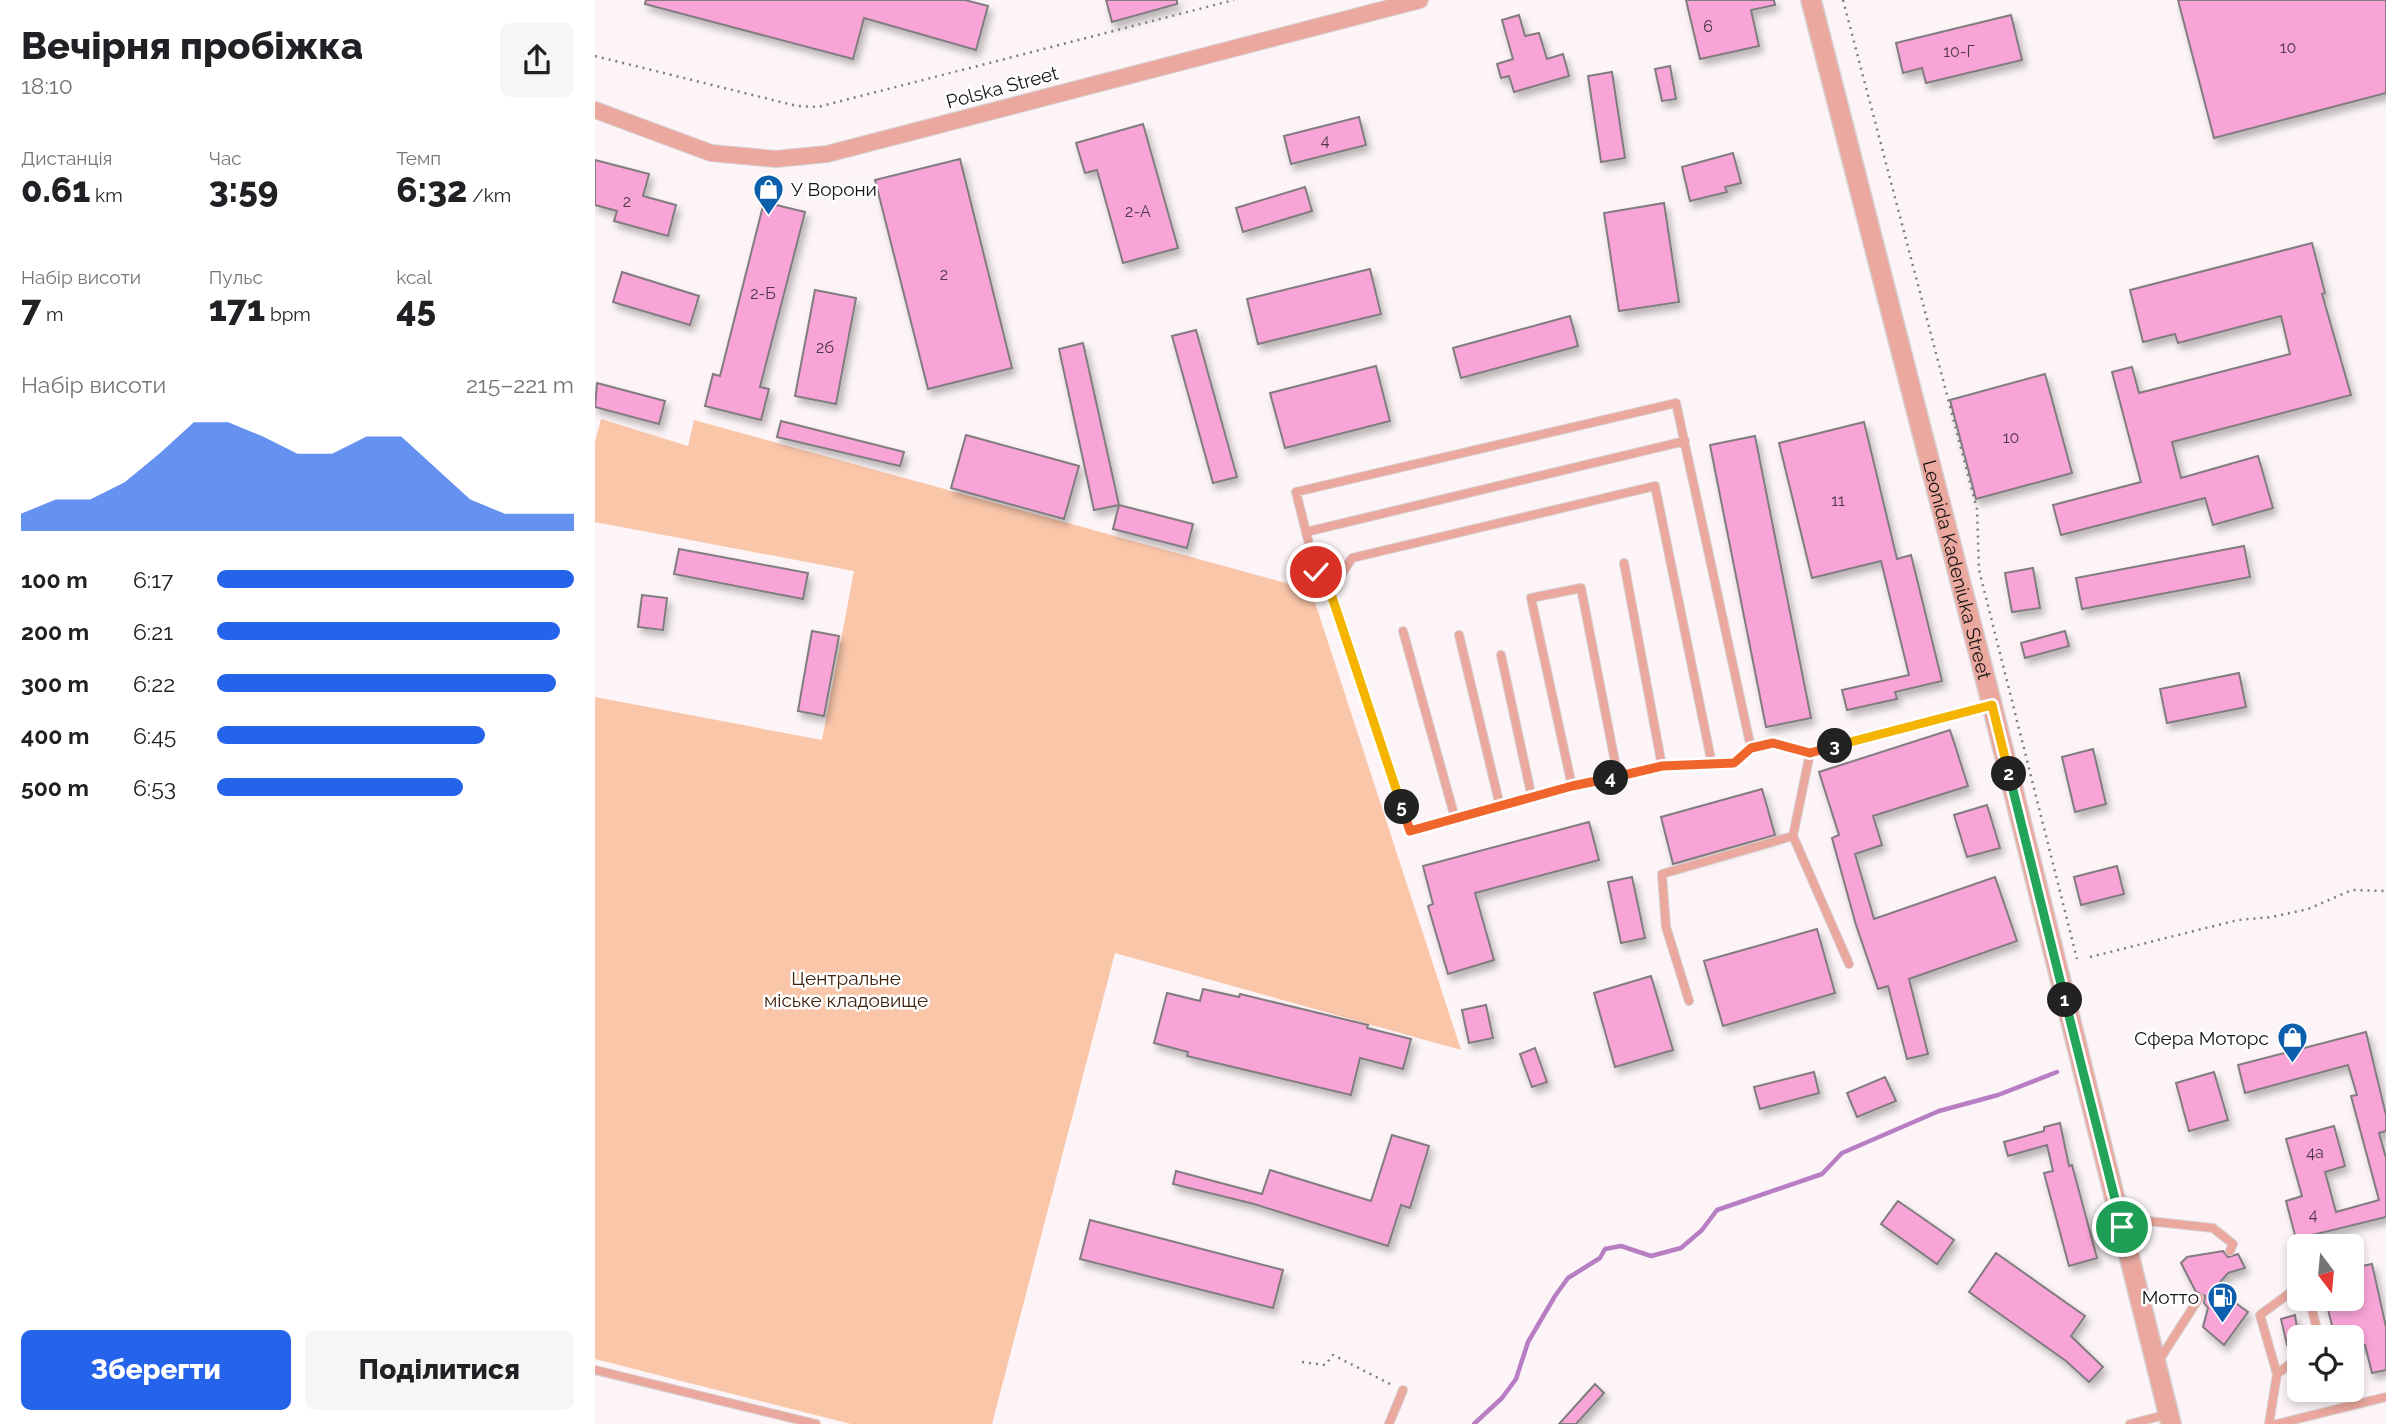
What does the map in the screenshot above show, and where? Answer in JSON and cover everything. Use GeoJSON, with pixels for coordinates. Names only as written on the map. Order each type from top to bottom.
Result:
{"type":"FeatureCollection","features":[{"type":"Feature","properties":{"kind":"street","name":"Polska Street"},"geometry":{"type":"LineString","coordinates":[[595,110],[711,153],[776,159],[827,154],[1420,0]]}},
{"type":"Feature","properties":{"kind":"street","name":"Leonida Kadeniuka Street"},"geometry":{"type":"LineString","coordinates":[[1811,0],[1992,705],[2170,1419]]}},
{"type":"Feature","properties":{"kind":"lane"},"geometry":{"type":"LineString","coordinates":[[1751,748],[1676,403],[1296,492],[1316,572],[1327,582],[1410,831],[1572,786],[1662,766],[1734,763],[1751,748],[1773,743],[1810,753],[1992,705]]}},
{"type":"Feature","properties":{"kind":"lane"},"geometry":{"type":"LineString","coordinates":[[1306,532],[1685,441]]}},
{"type":"Feature","properties":{"kind":"lane"},"geometry":{"type":"LineString","coordinates":[[1327,582],[1341,575],[1352,558],[1655,486],[1711,764]]}},
{"type":"Feature","properties":{"kind":"lane"},"geometry":{"type":"LineString","coordinates":[[1624,563],[1662,766]]}},
{"type":"Feature","properties":{"kind":"lane"},"geometry":{"type":"LineString","coordinates":[[1572,786],[1531,598],[1581,588],[1618,777]]}},
{"type":"Feature","properties":{"kind":"lane"},"geometry":{"type":"LineString","coordinates":[[1403,631],[1455,818]]}},
{"type":"Feature","properties":{"kind":"lane"},"geometry":{"type":"LineString","coordinates":[[1459,635],[1500,806]]}},
{"type":"Feature","properties":{"kind":"lane"},"geometry":{"type":"LineString","coordinates":[[1501,655],[1532,798]]}},
{"type":"Feature","properties":{"kind":"lane"},"geometry":{"type":"LineString","coordinates":[[1810,753],[1793,836],[1849,964]]}},
{"type":"Feature","properties":{"kind":"lane"},"geometry":{"type":"LineString","coordinates":[[1689,1001],[1666,927],[1662,874],[1793,836]]}},
{"type":"Feature","properties":{"kind":"lane"},"geometry":{"type":"LineString","coordinates":[[2120,1217],[2213,1228],[2233,1244],[2230,1251]]}},
{"type":"Feature","properties":{"kind":"lane"},"geometry":{"type":"LineString","coordinates":[[2269,1424],[2277,1374],[2260,1315],[2287,1295]]}},
{"type":"Feature","properties":{"kind":"lane"},"geometry":{"type":"LineString","coordinates":[[2156,1364],[2199,1298]]}},
{"type":"Feature","properties":{"kind":"lane"},"geometry":{"type":"LineString","coordinates":[[2277,1374],[2287,1366]]}},
{"type":"Feature","properties":{"kind":"lane"},"geometry":{"type":"LineString","coordinates":[[595,1370],[816,1424]]}},
{"type":"Feature","properties":{"kind":"lane"},"geometry":{"type":"LineString","coordinates":[[1389,1424],[1403,1390]]}},
{"type":"Feature","properties":{"kind":"lane"},"geometry":{"type":"LineString","coordinates":[[2277,1424],[2386,1397]]}},
{"type":"Feature","properties":{"kind":"lane"},"geometry":{"type":"LineString","coordinates":[[2130,1424],[2170,1419]]}},
{"type":"Feature","properties":{"kind":"path"},"geometry":{"type":"LineString","coordinates":[[595,57],[797,106],[818,107],[1234,0]]}},
{"type":"Feature","properties":{"kind":"path"},"geometry":{"type":"LineString","coordinates":[[1843,0],[1977,509],[1979,570],[2077,959]]}},
{"type":"Feature","properties":{"kind":"path"},"geometry":{"type":"LineString","coordinates":[[2090,957],[2238,920],[2272,917],[2308,909],[2352,890],[2386,891]]}},
{"type":"Feature","properties":{"kind":"path"},"geometry":{"type":"LineString","coordinates":[[1302,1362],[1325,1365],[1333,1355],[1403,1390]]}},
{"type":"Feature","properties":{"kind":"green space","name":"Центральне міське кладовище"},"geometry":{"type":"Polygon","coordinates":[[[601,419],[688,446],[694,420],[1311,590],[1461,1050],[1115,953],[992,1424],[851,1424],[595,1359],[595,697],[822,740],[854,571],[595,522],[595,442],[601,419]]]}},
{"type":"Feature","properties":{"kind":"building"},"geometry":{"type":"Polygon","coordinates":[[[646,0],[965,0],[988,6],[976,50],[864,18],[853,59],[645,4],[646,0]]]}},
{"type":"Feature","properties":{"kind":"building"},"geometry":{"type":"Polygon","coordinates":[[[1106,0],[1177,0],[1177,4],[1112,22],[1106,0]]]}},
{"type":"Feature","properties":{"kind":"building"},"geometry":{"type":"Polygon","coordinates":[[[1686,0],[1774,0],[1775,5],[1751,10],[1759,46],[1700,59],[1686,0]]]}},
{"type":"Feature","properties":{"kind":"building"},"geometry":{"type":"Polygon","coordinates":[[[2178,0],[2386,0],[2386,93],[2214,138],[2178,0]]]}},
{"type":"Feature","properties":{"kind":"building"},"geometry":{"type":"Polygon","coordinates":[[[1519,15],[1525,36],[1539,33],[1547,59],[1563,54],[1569,76],[1514,92],[1509,76],[1501,78],[1497,64],[1513,59],[1502,20],[1519,15]]]}},
{"type":"Feature","properties":{"kind":"building"},"geometry":{"type":"Polygon","coordinates":[[[2011,15],[2022,60],[1926,83],[1922,68],[1903,73],[1896,43],[2011,15]]]}},
{"type":"Feature","properties":{"kind":"building"},"geometry":{"type":"Polygon","coordinates":[[[1670,66],[1676,99],[1662,101],[1655,69],[1670,66]]]}},
{"type":"Feature","properties":{"kind":"building"},"geometry":{"type":"Polygon","coordinates":[[[1612,72],[1625,158],[1601,162],[1588,76],[1612,72]]]}},
{"type":"Feature","properties":{"kind":"building"},"geometry":{"type":"Polygon","coordinates":[[[1359,117],[1366,145],[1291,164],[1284,136],[1359,117]]]}},
{"type":"Feature","properties":{"kind":"building"},"geometry":{"type":"Polygon","coordinates":[[[1143,124],[1178,248],[1123,263],[1097,170],[1085,173],[1076,143],[1143,124]]]}},
{"type":"Feature","properties":{"kind":"building"},"geometry":{"type":"Polygon","coordinates":[[[1733,153],[1741,183],[1725,187],[1727,192],[1690,201],[1682,167],[1733,153]]]}},
{"type":"Feature","properties":{"kind":"building"},"geometry":{"type":"Polygon","coordinates":[[[960,159],[1012,368],[928,389],[875,180],[960,159]]]}},
{"type":"Feature","properties":{"kind":"building"},"geometry":{"type":"Polygon","coordinates":[[[595,160],[649,174],[643,196],[676,205],[668,236],[614,221],[617,211],[595,205],[595,160]]]}},
{"type":"Feature","properties":{"kind":"building"},"geometry":{"type":"Polygon","coordinates":[[[1305,187],[1312,211],[1243,232],[1236,208],[1305,187]]]}},
{"type":"Feature","properties":{"kind":"building"},"geometry":{"type":"Polygon","coordinates":[[[764,202],[805,212],[760,387],[769,389],[761,420],[705,406],[713,374],[720,376],[764,202]]]}},
{"type":"Feature","properties":{"kind":"building"},"geometry":{"type":"Polygon","coordinates":[[[1664,203],[1679,302],[1619,311],[1604,213],[1664,203]]]}},
{"type":"Feature","properties":{"kind":"building"},"geometry":{"type":"Polygon","coordinates":[[[2312,243],[2325,293],[2322,294],[2351,395],[2172,442],[2181,478],[2258,456],[2273,508],[2213,525],[2205,498],[2061,535],[2053,505],[2141,482],[2112,372],[2132,367],[2139,393],[2290,354],[2281,316],[2178,343],[2175,334],[2143,342],[2130,290],[2312,243]]]}},
{"type":"Feature","properties":{"kind":"building"},"geometry":{"type":"Polygon","coordinates":[[[1370,269],[1381,314],[1258,344],[1247,299],[1370,269]]]}},
{"type":"Feature","properties":{"kind":"building"},"geometry":{"type":"Polygon","coordinates":[[[622,272],[699,296],[690,325],[613,302],[622,272]]]}},
{"type":"Feature","properties":{"kind":"building"},"geometry":{"type":"Polygon","coordinates":[[[815,290],[856,298],[836,404],[795,396],[815,290]]]}},
{"type":"Feature","properties":{"kind":"building"},"geometry":{"type":"Polygon","coordinates":[[[1570,316],[1578,346],[1461,378],[1453,348],[1570,316]]]}},
{"type":"Feature","properties":{"kind":"building"},"geometry":{"type":"Polygon","coordinates":[[[1196,330],[1237,477],[1213,483],[1172,336],[1196,330]]]}},
{"type":"Feature","properties":{"kind":"building"},"geometry":{"type":"Polygon","coordinates":[[[1083,343],[1119,505],[1094,510],[1059,349],[1083,343]]]}},
{"type":"Feature","properties":{"kind":"building"},"geometry":{"type":"Polygon","coordinates":[[[1376,366],[1390,421],[1285,448],[1270,393],[1376,366]]]}},
{"type":"Feature","properties":{"kind":"building"},"geometry":{"type":"Polygon","coordinates":[[[2045,374],[2072,473],[1976,499],[1950,400],[2045,374]]]}},
{"type":"Feature","properties":{"kind":"building"},"geometry":{"type":"Polygon","coordinates":[[[597,383],[665,401],[659,424],[595,407],[597,383]]]}},
{"type":"Feature","properties":{"kind":"building"},"geometry":{"type":"Polygon","coordinates":[[[781,421],[904,452],[900,466],[777,437],[781,421]]]}},
{"type":"Feature","properties":{"kind":"building"},"geometry":{"type":"Polygon","coordinates":[[[1864,422],[1897,559],[1911,555],[1942,681],[1895,692],[1897,699],[1847,710],[1842,690],[1909,675],[1881,561],[1812,578],[1779,443],[1864,422]]]}},
{"type":"Feature","properties":{"kind":"building"},"geometry":{"type":"Polygon","coordinates":[[[966,435],[1079,466],[1064,519],[951,488],[966,435]]]}},
{"type":"Feature","properties":{"kind":"building"},"geometry":{"type":"Polygon","coordinates":[[[1755,436],[1811,718],[1766,727],[1710,445],[1755,436]]]}},
{"type":"Feature","properties":{"kind":"building"},"geometry":{"type":"Polygon","coordinates":[[[1119,505],[1193,524],[1187,548],[1113,529],[1119,505]]]}},
{"type":"Feature","properties":{"kind":"building"},"geometry":{"type":"Polygon","coordinates":[[[2244,546],[2250,577],[2082,609],[2076,578],[2244,546]]]}},
{"type":"Feature","properties":{"kind":"building"},"geometry":{"type":"Polygon","coordinates":[[[679,549],[808,573],[803,599],[674,574],[679,549]]]}},
{"type":"Feature","properties":{"kind":"building"},"geometry":{"type":"Polygon","coordinates":[[[2033,568],[2040,608],[2012,612],[2005,573],[2033,568]]]}},
{"type":"Feature","properties":{"kind":"building"},"geometry":{"type":"Polygon","coordinates":[[[642,595],[667,598],[663,630],[638,627],[642,595]]]}},
{"type":"Feature","properties":{"kind":"building"},"geometry":{"type":"Polygon","coordinates":[[[812,631],[839,636],[824,716],[798,711],[812,631]]]}},
{"type":"Feature","properties":{"kind":"building"},"geometry":{"type":"Polygon","coordinates":[[[2065,631],[2069,646],[2025,658],[2021,643],[2065,631]]]}},
{"type":"Feature","properties":{"kind":"building"},"geometry":{"type":"Polygon","coordinates":[[[2239,673],[2246,707],[2167,723],[2160,689],[2239,673]]]}},
{"type":"Feature","properties":{"kind":"building"},"geometry":{"type":"Polygon","coordinates":[[[1950,730],[1968,786],[1873,816],[1882,845],[1855,854],[1874,919],[1995,877],[2017,941],[1909,979],[1928,1054],[1907,1059],[1888,986],[1878,989],[1856,925],[1832,838],[1839,835],[1819,772],[1950,730]]]}},
{"type":"Feature","properties":{"kind":"building"},"geometry":{"type":"Polygon","coordinates":[[[2093,749],[2106,804],[2075,812],[2062,757],[2093,749]]]}},
{"type":"Feature","properties":{"kind":"building"},"geometry":{"type":"Polygon","coordinates":[[[1762,789],[1775,835],[1673,864],[1661,817],[1762,789]]]}},
{"type":"Feature","properties":{"kind":"building"},"geometry":{"type":"Polygon","coordinates":[[[1987,805],[2000,848],[1967,857],[1954,815],[1987,805]]]}},
{"type":"Feature","properties":{"kind":"building"},"geometry":{"type":"Polygon","coordinates":[[[1589,822],[1599,860],[1475,893],[1494,960],[1448,974],[1428,906],[1433,904],[1423,866],[1589,822]]]}},
{"type":"Feature","properties":{"kind":"building"},"geometry":{"type":"Polygon","coordinates":[[[2117,866],[2124,894],[2081,905],[2074,877],[2117,866]]]}},
{"type":"Feature","properties":{"kind":"building"},"geometry":{"type":"Polygon","coordinates":[[[1632,877],[1645,938],[1621,943],[1608,882],[1632,877]]]}},
{"type":"Feature","properties":{"kind":"building"},"geometry":{"type":"Polygon","coordinates":[[[1817,929],[1835,993],[1723,1026],[1704,961],[1817,929]]]}},
{"type":"Feature","properties":{"kind":"building"},"geometry":{"type":"Polygon","coordinates":[[[1651,976],[1673,1050],[1615,1067],[1594,993],[1651,976]]]}},
{"type":"Feature","properties":{"kind":"building"},"geometry":{"type":"Polygon","coordinates":[[[1203,989],[1239,997],[1240,994],[1368,1025],[1367,1028],[1411,1039],[1403,1069],[1360,1058],[1351,1095],[1187,1056],[1188,1052],[1154,1043],[1167,993],[1200,1001],[1203,989]]]}},
{"type":"Feature","properties":{"kind":"building"},"geometry":{"type":"Polygon","coordinates":[[[1486,1005],[1493,1038],[1469,1043],[1462,1010],[1486,1005]]]}},
{"type":"Feature","properties":{"kind":"building"},"geometry":{"type":"Polygon","coordinates":[[[2366,1032],[2386,1115],[2386,1131],[2379,1133],[2386,1158],[2386,1217],[2316,1234],[2295,1234],[2286,1201],[2302,1196],[2286,1139],[2334,1126],[2345,1166],[2325,1172],[2336,1212],[2379,1200],[2351,1096],[2357,1095],[2348,1065],[2245,1093],[2238,1065],[2366,1032]]]}},
{"type":"Feature","properties":{"kind":"building"},"geometry":{"type":"Polygon","coordinates":[[[1535,1048],[1547,1082],[1532,1087],[1520,1054],[1535,1048]]]}},
{"type":"Feature","properties":{"kind":"building"},"geometry":{"type":"Polygon","coordinates":[[[1814,1072],[1819,1093],[1760,1109],[1754,1087],[1814,1072]]]}},
{"type":"Feature","properties":{"kind":"building"},"geometry":{"type":"Polygon","coordinates":[[[2214,1072],[2228,1120],[2189,1131],[2176,1083],[2214,1072]]]}},
{"type":"Feature","properties":{"kind":"building"},"geometry":{"type":"Polygon","coordinates":[[[1885,1077],[1896,1101],[1857,1117],[1847,1093],[1885,1077]]]}},
{"type":"Feature","properties":{"kind":"building"},"geometry":{"type":"Polygon","coordinates":[[[2060,1123],[2069,1166],[2072,1165],[2097,1258],[2069,1266],[2044,1173],[2053,1171],[2047,1145],[2008,1156],[2004,1142],[2044,1131],[2044,1127],[2060,1123]]]}},
{"type":"Feature","properties":{"kind":"building"},"geometry":{"type":"Polygon","coordinates":[[[1392,1135],[1429,1146],[1410,1208],[1401,1205],[1388,1246],[1254,1204],[1173,1184],[1176,1171],[1262,1194],[1270,1170],[1371,1201],[1392,1135]]]}},
{"type":"Feature","properties":{"kind":"building"},"geometry":{"type":"Polygon","coordinates":[[[1898,1201],[1954,1240],[1937,1264],[1881,1224],[1898,1201]]]}},
{"type":"Feature","properties":{"kind":"building"},"geometry":{"type":"Polygon","coordinates":[[[1090,1220],[1283,1270],[1273,1308],[1080,1259],[1090,1220]]]}},
{"type":"Feature","properties":{"kind":"building"},"geometry":{"type":"Polygon","coordinates":[[[2223,1251],[2228,1257],[2238,1254],[2245,1268],[2228,1273],[2215,1288],[2248,1312],[2224,1345],[2203,1327],[2208,1308],[2204,1303],[2205,1296],[2196,1292],[2181,1263],[2187,1257],[2223,1251]]]}},
{"type":"Feature","properties":{"kind":"building"},"geometry":{"type":"Polygon","coordinates":[[[1996,1253],[2085,1316],[2071,1336],[2103,1367],[2089,1382],[2066,1361],[1969,1292],[1996,1253]]]}},
{"type":"Feature","properties":{"kind":"building"},"geometry":{"type":"Polygon","coordinates":[[[2372,1264],[2386,1327],[2386,1370],[2372,1373],[2364,1345],[2364,1325],[2332,1325],[2328,1311],[2364,1311],[2364,1266],[2372,1264]]]}},
{"type":"Feature","properties":{"kind":"building"},"geometry":{"type":"Polygon","coordinates":[[[2295,1315],[2297,1325],[2287,1325],[2287,1345],[2281,1319],[2295,1315]]]}},
{"type":"Feature","properties":{"kind":"building"},"geometry":{"type":"Polygon","coordinates":[[[1595,1384],[1604,1393],[1576,1424],[1559,1424],[1595,1384]]]}},
{"type":"Feature","properties":{"kind":"waterway"},"geometry":{"type":"LineString","coordinates":[[1474,1424],[1502,1398],[1516,1379],[1528,1342],[1568,1278],[1600,1258],[1605,1249],[1621,1246],[1651,1256],[1681,1248],[1702,1230],[1717,1210],[1822,1174],[1842,1153],[1939,1111],[1998,1095],[2057,1072]]}},
{"type":"Feature","properties":{"kind":"place","name":"У Ворони"},"geometry":{"type":"Point","coordinates":[768,216]}},
{"type":"Feature","properties":{"kind":"place","name":"Сфера Моторс"},"geometry":{"type":"Point","coordinates":[2292,1065]}},
{"type":"Feature","properties":{"kind":"place","name":"Мотто"},"geometry":{"type":"Point","coordinates":[2222,1324]}},
{"type":"Feature","properties":{"kind":"route"},"geometry":{"type":"LineString","coordinates":[[1316,572],[1327,582],[1410,831],[1572,786],[1662,766],[1734,763],[1751,748],[1773,743],[1810,753],[1992,705],[2122,1227]]}}]}
